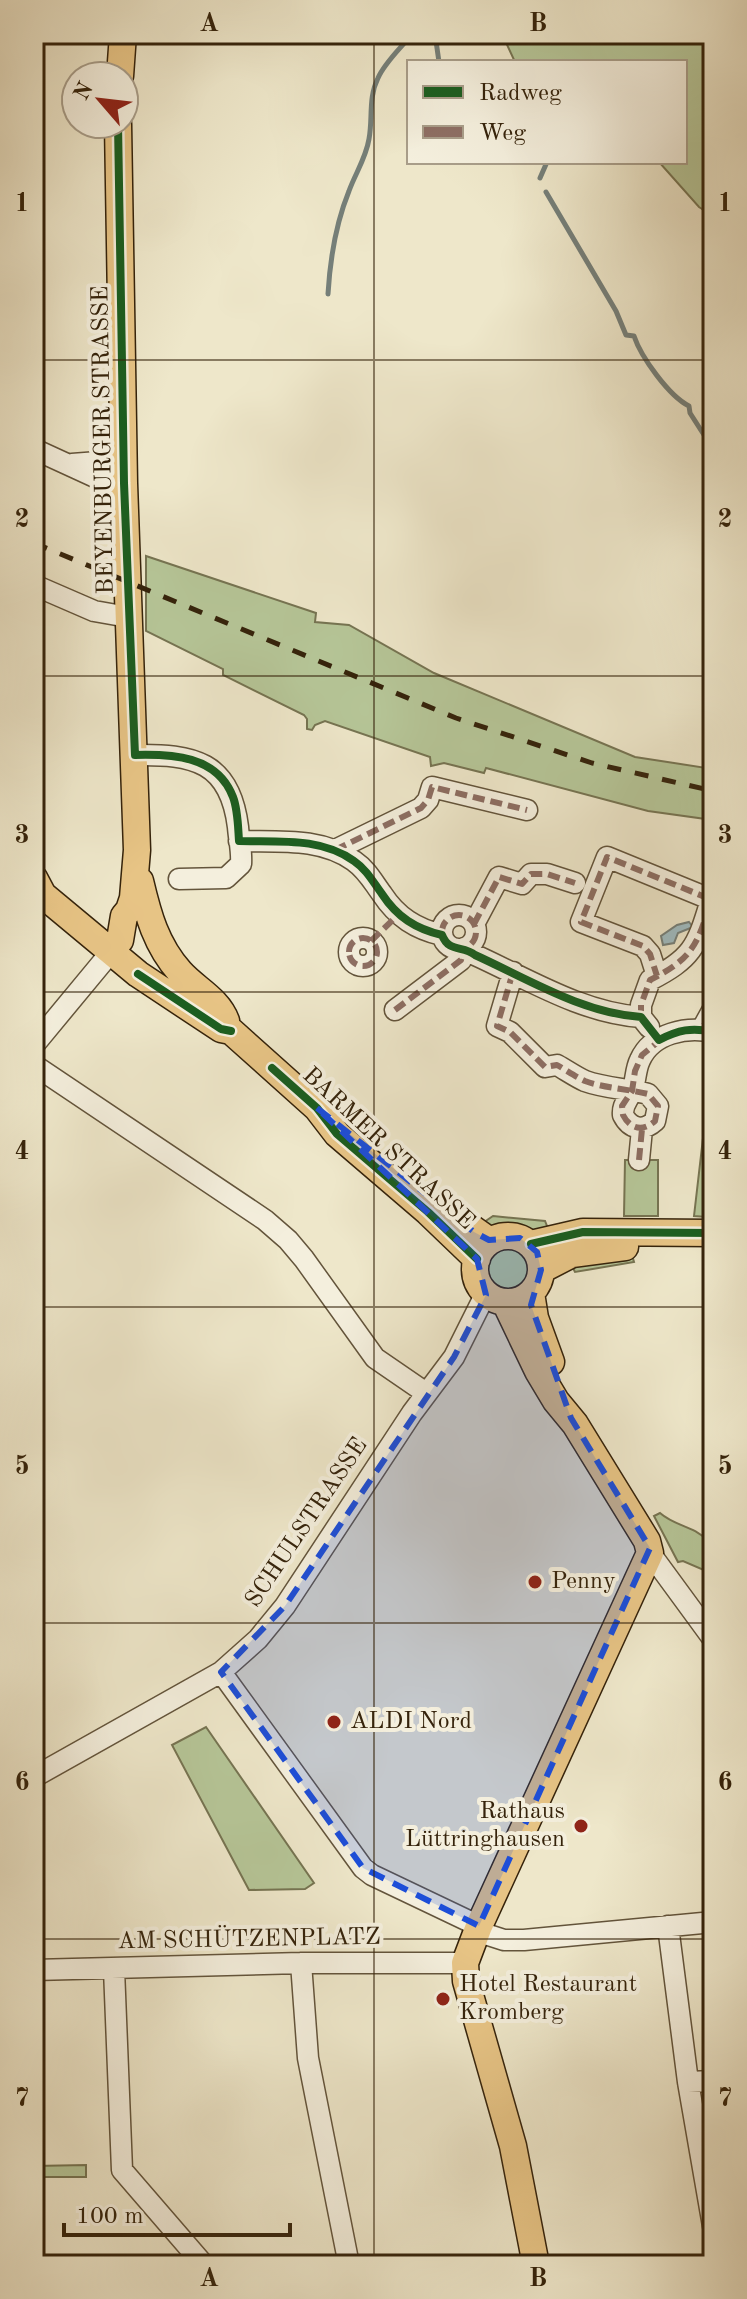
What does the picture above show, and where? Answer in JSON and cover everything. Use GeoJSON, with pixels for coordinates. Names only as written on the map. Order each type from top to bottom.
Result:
{"type":"FeatureCollection","features":[{"type":"Feature","properties":{"kind":"main road"},"geometry":{"type":"LineString","coordinates":[[121,60],[123,34]]}},
{"type":"Feature","properties":{"kind":"main road","name":"BEYENBURGER STRASSE"},"geometry":{"type":"LineString","coordinates":[[118,140],[136,870]]}},
{"type":"Feature","properties":{"kind":"main road"},"geometry":{"type":"LineString","coordinates":[[136,870],[148,917],[166,953],[180,972],[222,1009],[228,1027]]}},
{"type":"Feature","properties":{"kind":"main road"},"geometry":{"type":"LineString","coordinates":[[115,946],[133,898],[136,870]]}},
{"type":"Feature","properties":{"kind":"main road","name":"BARMER STRASSE"},"geometry":{"type":"LineString","coordinates":[[34,878],[43,895],[228,1027],[317,1108],[337,1134],[428,1212],[483,1250]]}},
{"type":"Feature","properties":{"kind":"main road"},"geometry":{"type":"LineString","coordinates":[[115,946],[137,929],[144,903]]}},
{"type":"Feature","properties":{"kind":"main road"},"geometry":{"type":"LineString","coordinates":[[531,1244],[583,1232],[713,1233]]}},
{"type":"Feature","properties":{"kind":"main road"},"geometry":{"type":"LineString","coordinates":[[536,2265],[513,2146],[469,1995],[465,1963],[650,1553],[647,1541],[571,1418],[556,1401],[496,1298],[476,1275],[483,1250],[502,1237],[514,1236],[531,1244],[541,1260],[536,1281],[535,1318],[550,1360],[567,1394],[571,1418]]}},
{"type":"Feature","properties":{"kind":"main road"},"geometry":{"type":"LineString","coordinates":[[496,1298],[515,1301],[563,1257],[584,1251],[713,1242]]}},
{"type":"Feature","properties":{"kind":"street"},"geometry":{"type":"LineString","coordinates":[[34,449],[95,477],[124,472]]}},
{"type":"Feature","properties":{"kind":"street"},"geometry":{"type":"LineString","coordinates":[[34,585],[94,611],[128,617]]}},
{"type":"Feature","properties":{"kind":"street"},"geometry":{"type":"LineString","coordinates":[[135,755],[175,754],[195,760],[224,783],[233,796],[241,864],[226,878],[179,879]]}},
{"type":"Feature","properties":{"kind":"street"},"geometry":{"type":"LineString","coordinates":[[335,850],[421,808],[428,800],[432,787],[527,810]]}},
{"type":"Feature","properties":{"kind":"street"},"geometry":{"type":"LineString","coordinates":[[239,841],[309,843],[335,850],[360,865],[398,915],[414,926],[442,935]]}},
{"type":"Feature","properties":{"kind":"street"},"geometry":{"type":"LineString","coordinates":[[657,976],[650,954],[643,946],[581,922],[607,857],[705,897],[710,903],[692,950],[683,961],[657,976],[650,980],[641,1005],[641,1017],[659,1040]]}},
{"type":"Feature","properties":{"kind":"street"},"geometry":{"type":"LineString","coordinates":[[395,1010],[461,960],[465,948],[475,937],[474,924],[499,877],[522,884],[531,874],[547,874],[575,883]]}},
{"type":"Feature","properties":{"kind":"street"},"geometry":{"type":"LineString","coordinates":[[371,941],[398,915]]}},
{"type":"Feature","properties":{"kind":"street"},"geometry":{"type":"LineString","coordinates":[[474,924],[465,916],[453,916],[444,923],[442,935],[448,946],[465,948],[586,1005],[618,1015],[641,1017]]}},
{"type":"Feature","properties":{"kind":"street"},"geometry":{"type":"LineString","coordinates":[[34,1045],[115,946]]}},
{"type":"Feature","properties":{"kind":"street"},"geometry":{"type":"LineString","coordinates":[[513,972],[497,1026],[510,1032],[545,1067],[557,1065],[587,1081],[632,1091],[648,1094],[658,1106],[655,1121],[642,1129],[633,1127],[623,1115],[622,1106],[632,1091],[635,1071],[642,1055],[659,1040],[678,1030],[707,1030],[713,1009]]}},
{"type":"Feature","properties":{"kind":"street"},"geometry":{"type":"LineString","coordinates":[[34,1065],[265,1220],[304,1259],[375,1358],[426,1393]]}},
{"type":"Feature","properties":{"kind":"street"},"geometry":{"type":"LineString","coordinates":[[639,1160],[642,1129]]}},
{"type":"Feature","properties":{"kind":"street","name":"SCHULSTRASSE"},"geometry":{"type":"LineString","coordinates":[[34,1777],[221,1672],[258,1639],[285,1606],[426,1393],[496,1298]]}},
{"type":"Feature","properties":{"kind":"street"},"geometry":{"type":"LineString","coordinates":[[650,1553],[713,1639]]}},
{"type":"Feature","properties":{"kind":"street"},"geometry":{"type":"LineString","coordinates":[[221,1672],[363,1868],[478,1929],[504,1940],[524,1940],[713,1922]]}},
{"type":"Feature","properties":{"kind":"street"},"geometry":{"type":"LineString","coordinates":[[668,1926],[688,2082],[713,2226]]}},
{"type":"Feature","properties":{"kind":"street"},"geometry":{"type":"LineString","coordinates":[[301,1963],[308,2058],[349,2265]]}},
{"type":"Feature","properties":{"kind":"street","name":"AM SCHÜTZENPLATZ"},"geometry":{"type":"LineString","coordinates":[[34,1970],[301,1963],[465,1963]]}},
{"type":"Feature","properties":{"kind":"street"},"geometry":{"type":"LineString","coordinates":[[114,1969],[122,2170],[204,2265]]}},
{"type":"Feature","properties":{"kind":"street"},"geometry":{"type":"LineString","coordinates":[[688,2082],[713,2081]]}},
{"type":"Feature","properties":{"kind":"highlighted area"},"geometry":{"type":"Polygon","coordinates":[[[317,1108],[474,1232],[489,1240],[520,1238],[537,1252],[541,1270],[531,1305],[571,1418],[650,1548],[479,1926],[363,1868],[221,1672],[285,1606],[454,1357],[486,1295],[477,1259],[317,1108]]]}},
{"type":"Feature","properties":{"kind":"green space"},"geometry":{"type":"Polygon","coordinates":[[[502,34],[713,34],[713,216],[699,207],[661,164],[687,164],[687,60],[514,60],[502,34]]]}},
{"type":"Feature","properties":{"kind":"green space"},"geometry":{"type":"Polygon","coordinates":[[[146,556],[316,613],[315,622],[349,625],[434,673],[635,757],[713,769],[713,820],[648,811],[486,768],[484,773],[444,763],[431,766],[430,757],[325,721],[315,725],[312,730],[307,729],[304,715],[223,675],[223,669],[146,631],[146,556]]]}},
{"type":"Feature","properties":{"kind":"green space"},"geometry":{"type":"Polygon","coordinates":[[[703,1138],[713,1139],[713,1167],[707,1167],[708,1201],[713,1201],[713,1212],[707,1212],[707,1217],[694,1216],[703,1138]]]}},
{"type":"Feature","properties":{"kind":"green space"},"geometry":{"type":"Polygon","coordinates":[[[625,1160],[658,1160],[658,1216],[624,1216],[625,1160]]]}},
{"type":"Feature","properties":{"kind":"green space"},"geometry":{"type":"Polygon","coordinates":[[[493,1216],[545,1221],[551,1236],[477,1227],[493,1216]]]}},
{"type":"Feature","properties":{"kind":"green space"},"geometry":{"type":"Polygon","coordinates":[[[508,1246],[524,1252],[530,1268],[524,1284],[508,1290],[492,1284],[486,1268],[492,1252],[508,1246]]]}},
{"type":"Feature","properties":{"kind":"green space"},"geometry":{"type":"Polygon","coordinates":[[[632,1255],[634,1262],[575,1272],[569,1260],[632,1255]]]}},
{"type":"Feature","properties":{"kind":"green space"},"geometry":{"type":"Polygon","coordinates":[[[660,1513],[708,1541],[713,1539],[713,1574],[683,1561],[678,1562],[654,1516],[660,1513]]]}},
{"type":"Feature","properties":{"kind":"green space"},"geometry":{"type":"Polygon","coordinates":[[[206,1727],[314,1883],[305,1889],[249,1890],[172,1745],[206,1727]]]}},
{"type":"Feature","properties":{"kind":"green space"},"geometry":{"type":"Polygon","coordinates":[[[86,2165],[86,2177],[34,2177],[34,2166],[86,2165]]]}},
{"type":"Feature","properties":{"kind":"water"},"geometry":{"type":"Polygon","coordinates":[[[689,922],[693,927],[678,933],[674,943],[663,945],[661,936],[677,925],[689,922]]]}},
{"type":"Feature","properties":{"kind":"waterway"},"geometry":{"type":"LineString","coordinates":[[328,294],[332,255],[341,216],[368,146],[375,86],[385,66],[412,34]]}},
{"type":"Feature","properties":{"kind":"waterway"},"geometry":{"type":"LineString","coordinates":[[435,34],[439,60]]}},
{"type":"Feature","properties":{"kind":"waterway"},"geometry":{"type":"LineString","coordinates":[[540,178],[546,164]]}},
{"type":"Feature","properties":{"kind":"waterway"},"geometry":{"type":"LineString","coordinates":[[546,192],[616,311],[626,335],[634,336],[657,375],[673,394],[689,406],[690,413],[713,449]]}},
{"type":"Feature","properties":{"kind":"railway"},"geometry":{"type":"LineString","coordinates":[[34,525],[44,529]]}},
{"type":"Feature","properties":{"kind":"railway"},"geometry":{"type":"LineString","coordinates":[[34,543],[456,718],[592,763],[713,791]]}},
{"type":"Feature","properties":{"kind":"marked path"},"geometry":{"type":"LineString","coordinates":[[335,850],[421,808],[428,800],[432,787],[527,810]]}},
{"type":"Feature","properties":{"kind":"marked path"},"geometry":{"type":"LineString","coordinates":[[641,1017],[641,1005],[650,980],[664,972],[675,965],[684,958],[701,931],[710,903],[705,897],[607,857],[581,922],[643,946],[650,954],[657,976]]}},
{"type":"Feature","properties":{"kind":"marked path"},"geometry":{"type":"LineString","coordinates":[[474,924],[499,877],[522,884],[531,874],[547,874],[575,883]]}},
{"type":"Feature","properties":{"kind":"marked path"},"geometry":{"type":"LineString","coordinates":[[371,941],[398,915]]}},
{"type":"Feature","properties":{"kind":"marked path"},"geometry":{"type":"LineString","coordinates":[[459,915],[471,920],[476,932],[471,944],[459,949],[447,944],[442,932],[447,920],[459,915]]}},
{"type":"Feature","properties":{"kind":"marked path"},"geometry":{"type":"LineString","coordinates":[[363,938],[373,942],[377,952],[373,962],[363,966],[353,962],[349,952],[353,942],[363,938]]}},
{"type":"Feature","properties":{"kind":"marked path"},"geometry":{"type":"LineString","coordinates":[[395,1010],[461,960],[464,948]]}},
{"type":"Feature","properties":{"kind":"marked path"},"geometry":{"type":"LineString","coordinates":[[513,972],[497,1026],[510,1032],[545,1067],[557,1065],[592,1083],[608,1087],[616,1088],[624,1090],[632,1091],[648,1094],[658,1106],[655,1121],[646,1127],[637,1127],[626,1120],[622,1106],[632,1091],[635,1071],[642,1055],[664,1037]]}},
{"type":"Feature","properties":{"kind":"marked path"},"geometry":{"type":"LineString","coordinates":[[702,1029],[713,1009]]}},
{"type":"Feature","properties":{"kind":"marked path"},"geometry":{"type":"LineString","coordinates":[[639,1160],[642,1129]]}},
{"type":"Feature","properties":{"kind":"cycle path"},"geometry":{"type":"LineString","coordinates":[[118,140],[124,483],[135,755],[178,757],[204,765],[226,783],[233,797],[239,841],[299,842],[341,853],[363,868],[401,915],[424,929],[442,935],[452,947],[470,952],[577,1002],[641,1017],[659,1040],[685,1030],[713,1032]]}},
{"type":"Feature","properties":{"kind":"cycle path"},"geometry":{"type":"LineString","coordinates":[[138,974],[221,1029],[231,1031]]}},
{"type":"Feature","properties":{"kind":"cycle path"},"geometry":{"type":"LineString","coordinates":[[272,1068],[317,1108],[337,1134],[428,1212],[477,1259]]}},
{"type":"Feature","properties":{"kind":"cycle path"},"geometry":{"type":"LineString","coordinates":[[531,1244],[583,1232],[713,1233]]}},
{"type":"Feature","properties":{"kind":"place","name":"Penny"},"geometry":{"type":"Point","coordinates":[535,1582]}},
{"type":"Feature","properties":{"kind":"place","name":"ALDI Nord"},"geometry":{"type":"Point","coordinates":[334,1722]}},
{"type":"Feature","properties":{"kind":"place","name":"Rathaus Lüttringhausen"},"geometry":{"type":"Point","coordinates":[581,1826]}},
{"type":"Feature","properties":{"kind":"place","name":"Hotel Restaurant Kromberg"},"geometry":{"type":"Point","coordinates":[443,1999]}}]}
